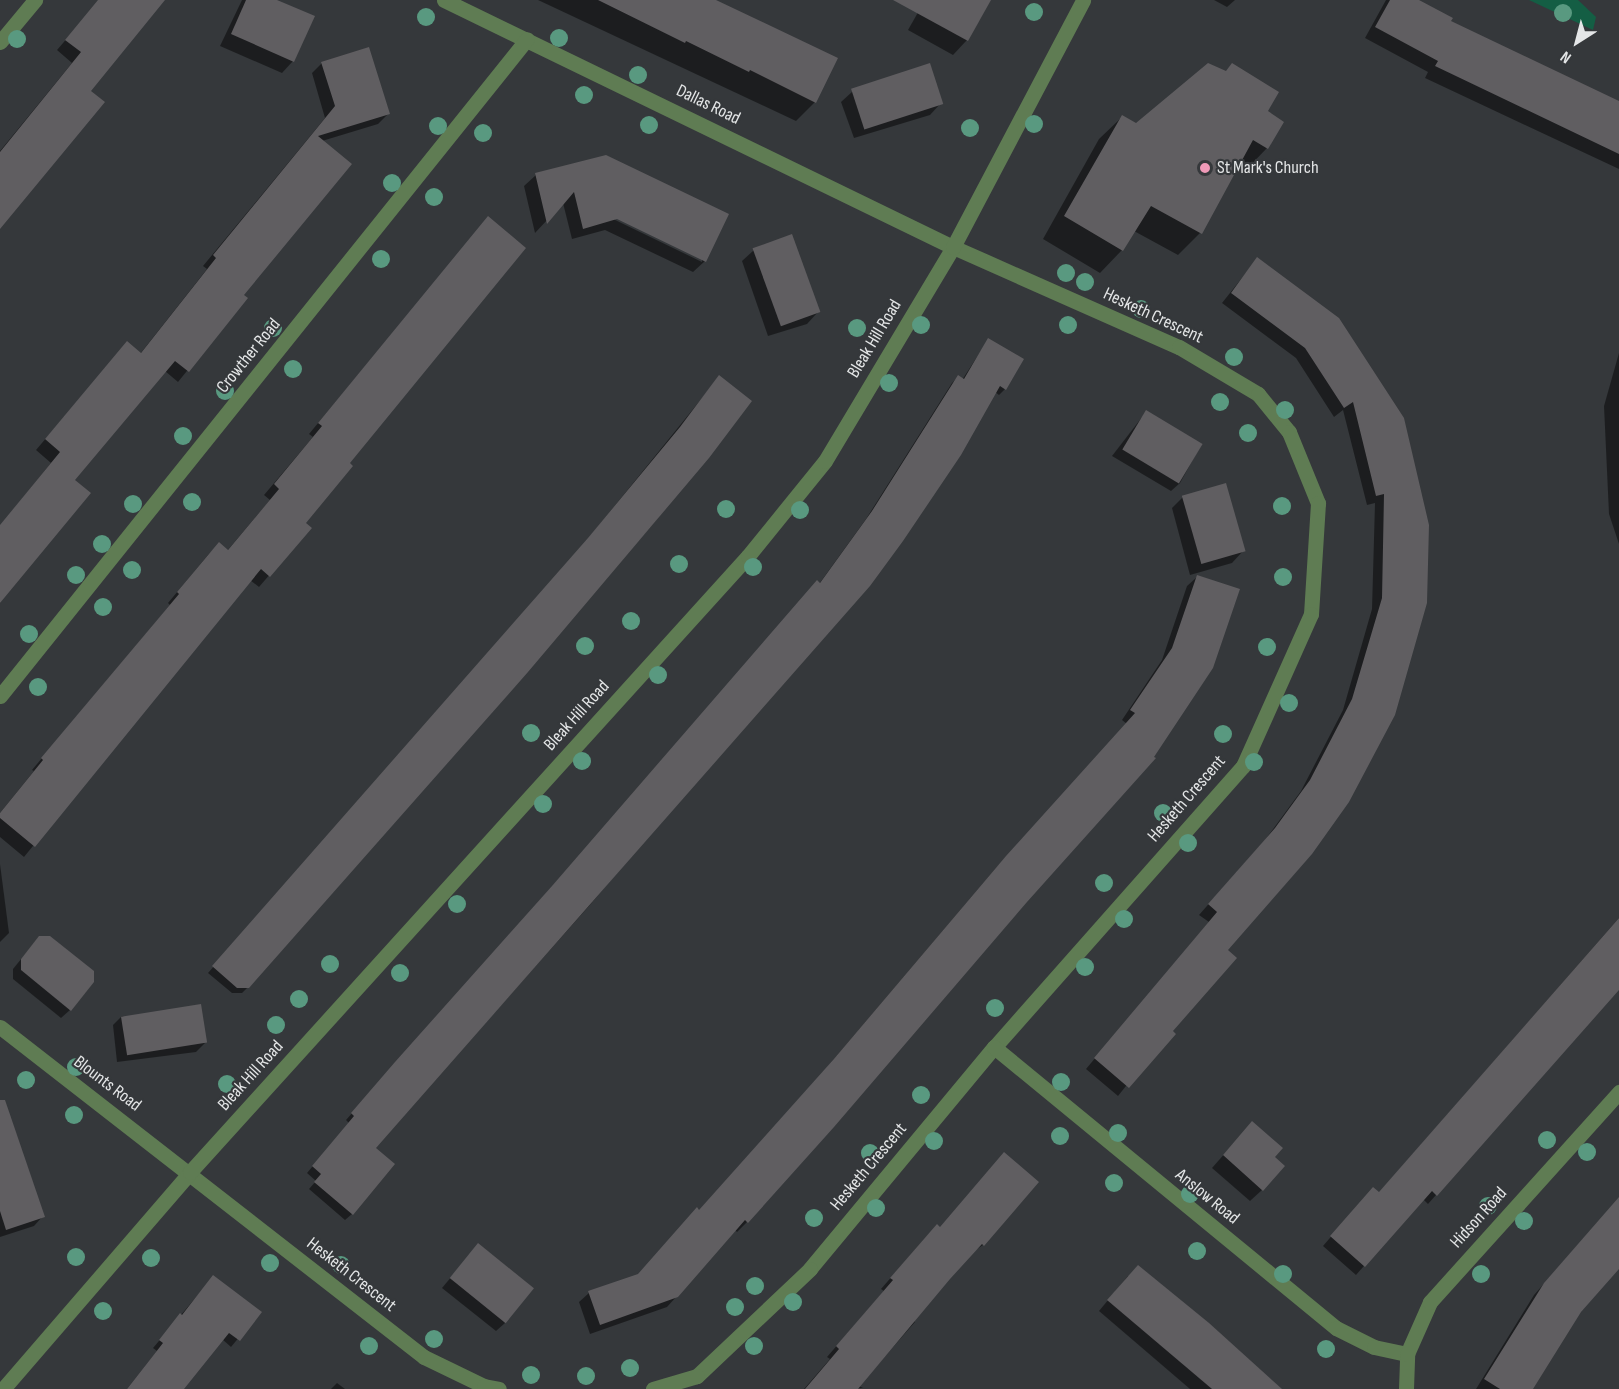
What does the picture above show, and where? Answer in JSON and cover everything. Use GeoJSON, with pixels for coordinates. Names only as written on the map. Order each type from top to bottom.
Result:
{"type":"FeatureCollection","features":[{"type":"Feature","properties":{"kind":"street"},"geometry":{"type":"LineString","coordinates":[[0,42],[35,0]]}},
{"type":"Feature","properties":{"kind":"street","name":"Dallas Road"},"geometry":{"type":"LineString","coordinates":[[444,0],[953,247]]}},
{"type":"Feature","properties":{"kind":"street","name":"Bleak Hill Road"},"geometry":{"type":"LineString","coordinates":[[3,1389],[190,1172],[748,556],[825,461],[953,247],[1083,0]]}},
{"type":"Feature","properties":{"kind":"street","name":"Crowther Road"},"geometry":{"type":"LineString","coordinates":[[0,696],[527,39]]}},
{"type":"Feature","properties":{"kind":"street","name":"Hesketh Crescent"},"geometry":{"type":"LineString","coordinates":[[652,1389],[700,1382],[810,1269],[994,1047],[1243,766],[1311,614],[1318,503],[1289,432],[1258,394],[1179,347],[953,247]]}},
{"type":"Feature","properties":{"kind":"street","name":"Blounts Road"},"geometry":{"type":"LineString","coordinates":[[0,1027],[190,1172]]}},
{"type":"Feature","properties":{"kind":"street","name":"Anslow Road"},"geometry":{"type":"LineString","coordinates":[[994,1047],[1336,1328],[1374,1347],[1407,1354]]}},
{"type":"Feature","properties":{"kind":"street","name":"Hidson Road"},"geometry":{"type":"LineString","coordinates":[[1406,1389],[1407,1354],[1430,1302],[1619,1092]]}},
{"type":"Feature","properties":{"kind":"street","name":"Hesketh Crescent"},"geometry":{"type":"LineString","coordinates":[[190,1172],[424,1357],[484,1386],[499,1389]]}},
{"type":"Feature","properties":{"kind":"green space"},"geometry":{"type":"Polygon","coordinates":[[[1529,0],[1578,0],[1596,17],[1593,30],[1529,0]]]}},
{"type":"Feature","properties":{"kind":"building"},"geometry":{"type":"Polygon","coordinates":[[[98,0],[165,0],[91,91],[105,102],[0,229],[0,152],[81,52],[65,40],[98,0]]]}},
{"type":"Feature","properties":{"kind":"building"},"geometry":{"type":"Polygon","coordinates":[[[246,0],[277,0],[315,16],[294,62],[231,34],[246,0]]]}},
{"type":"Feature","properties":{"kind":"building"},"geometry":{"type":"Polygon","coordinates":[[[598,0],[716,0],[838,58],[816,103],[598,0]]]}},
{"type":"Feature","properties":{"kind":"building"},"geometry":{"type":"Polygon","coordinates":[[[893,0],[991,0],[968,41],[893,0]]]}},
{"type":"Feature","properties":{"kind":"building"},"geometry":{"type":"Polygon","coordinates":[[[1390,0],[1419,0],[1453,18],[1451,21],[1619,101],[1619,154],[1435,66],[1438,61],[1375,27],[1390,0]]]}},
{"type":"Feature","properties":{"kind":"building"},"geometry":{"type":"Polygon","coordinates":[[[369,47],[390,114],[318,136],[352,164],[244,295],[248,298],[189,372],[175,361],[75,480],[91,493],[0,603],[0,525],[60,452],[45,439],[127,341],[141,353],[216,258],[213,255],[335,106],[321,62],[369,47]]]}},
{"type":"Feature","properties":{"kind":"building"},"geometry":{"type":"Polygon","coordinates":[[[930,63],[943,104],[864,130],[851,89],[930,63]]]}},
{"type":"Feature","properties":{"kind":"building","name":"St Mark's Church"},"geometry":{"type":"Polygon","coordinates":[[[1208,63],[1226,71],[1232,63],[1279,92],[1268,111],[1284,122],[1268,149],[1253,140],[1202,234],[1151,206],[1123,251],[1064,216],[1122,115],[1136,123],[1208,63]]]}},
{"type":"Feature","properties":{"kind":"building"},"geometry":{"type":"Polygon","coordinates":[[[606,155],[729,214],[706,262],[617,219],[583,229],[574,192],[547,224],[535,173],[606,155]]]}},
{"type":"Feature","properties":{"kind":"building"},"geometry":{"type":"Polygon","coordinates":[[[488,216],[526,248],[350,463],[353,466],[306,523],[312,528],[270,577],[261,569],[35,847],[0,818],[0,813],[43,760],[41,758],[179,594],[177,592],[219,542],[228,550],[279,489],[274,484],[322,426],[318,423],[488,216]]]}},
{"type":"Feature","properties":{"kind":"building"},"geometry":{"type":"Polygon","coordinates":[[[792,234],[820,312],[781,326],[753,248],[792,234]]]}},
{"type":"Feature","properties":{"kind":"building"},"geometry":{"type":"Polygon","coordinates":[[[1257,257],[1339,318],[1404,418],[1429,525],[1427,603],[1395,715],[1349,802],[1312,854],[1228,950],[1237,958],[1173,1031],[1176,1034],[1129,1088],[1094,1058],[1217,912],[1208,904],[1275,828],[1310,780],[1352,699],[1382,598],[1384,494],[1376,496],[1353,402],[1344,408],[1305,348],[1231,293],[1257,257]]]}},
{"type":"Feature","properties":{"kind":"building"},"geometry":{"type":"Polygon","coordinates":[[[988,338],[1024,359],[1006,390],[1000,386],[961,455],[903,541],[870,586],[376,1148],[395,1164],[353,1215],[314,1182],[321,1174],[312,1166],[354,1116],[351,1113],[395,1062],[552,886],[817,580],[820,583],[872,511],[958,375],[964,379],[988,338]]]}},
{"type":"Feature","properties":{"kind":"building"},"geometry":{"type":"Polygon","coordinates":[[[719,375],[752,401],[709,458],[528,672],[249,988],[237,988],[212,966],[588,538],[680,427],[719,375]]]}},
{"type":"Feature","properties":{"kind":"building"},"geometry":{"type":"Polygon","coordinates":[[[1146,410],[1203,444],[1179,483],[1122,449],[1146,410]]]}},
{"type":"Feature","properties":{"kind":"building"},"geometry":{"type":"Polygon","coordinates":[[[1226,483],[1246,551],[1201,564],[1182,496],[1226,483]]]}},
{"type":"Feature","properties":{"kind":"building"},"geometry":{"type":"Polygon","coordinates":[[[1197,575],[1240,589],[1213,668],[1154,757],[1156,758],[1027,902],[834,1127],[748,1223],[745,1220],[678,1297],[600,1325],[588,1291],[638,1274],[697,1207],[699,1210],[833,1060],[1006,856],[1135,713],[1130,710],[1172,648],[1197,575]]]}},
{"type":"Feature","properties":{"kind":"building"},"geometry":{"type":"Polygon","coordinates":[[[1619,918],[1619,990],[1437,1196],[1432,1191],[1365,1267],[1330,1236],[1373,1187],[1379,1192],[1619,918]]]}},
{"type":"Feature","properties":{"kind":"building"},"geometry":{"type":"Polygon","coordinates":[[[39,936],[50,936],[94,971],[94,982],[71,1011],[21,970],[21,959],[39,936]]]}},
{"type":"Feature","properties":{"kind":"building"},"geometry":{"type":"Polygon","coordinates":[[[201,1004],[207,1043],[127,1055],[121,1017],[201,1004]]]}},
{"type":"Feature","properties":{"kind":"building"},"geometry":{"type":"Polygon","coordinates":[[[0,1100],[5,1100],[45,1217],[6,1230],[0,1211],[0,1100]]]}},
{"type":"Feature","properties":{"kind":"building"},"geometry":{"type":"Polygon","coordinates":[[[1252,1121],[1283,1148],[1275,1157],[1285,1166],[1263,1191],[1223,1155],[1252,1121]]]}},
{"type":"Feature","properties":{"kind":"building"},"geometry":{"type":"Polygon","coordinates":[[[1004,1152],[1039,1182],[984,1246],[982,1244],[950,1279],[858,1389],[805,1389],[839,1349],[836,1346],[893,1280],[890,1278],[937,1224],[940,1227],[1004,1152]]]}},
{"type":"Feature","properties":{"kind":"building"},"geometry":{"type":"Polygon","coordinates":[[[1619,1197],[1619,1269],[1581,1312],[1533,1389],[1500,1389],[1484,1379],[1544,1283],[1619,1197]]]}},
{"type":"Feature","properties":{"kind":"building"},"geometry":{"type":"Polygon","coordinates":[[[478,1243],[534,1288],[506,1323],[450,1278],[478,1243]]]}},
{"type":"Feature","properties":{"kind":"building"},"geometry":{"type":"Polygon","coordinates":[[[1138,1265],[1209,1323],[1282,1389],[1212,1389],[1107,1300],[1138,1265]]]}},
{"type":"Feature","properties":{"kind":"building"},"geometry":{"type":"Polygon","coordinates":[[[213,1275],[262,1312],[240,1341],[229,1333],[184,1389],[127,1389],[163,1343],[159,1340],[213,1275]]]}},
{"type":"Feature","properties":{"kind":"place","name":"St Mark's Church"},"geometry":{"type":"Point","coordinates":[1205,168]}}]}
